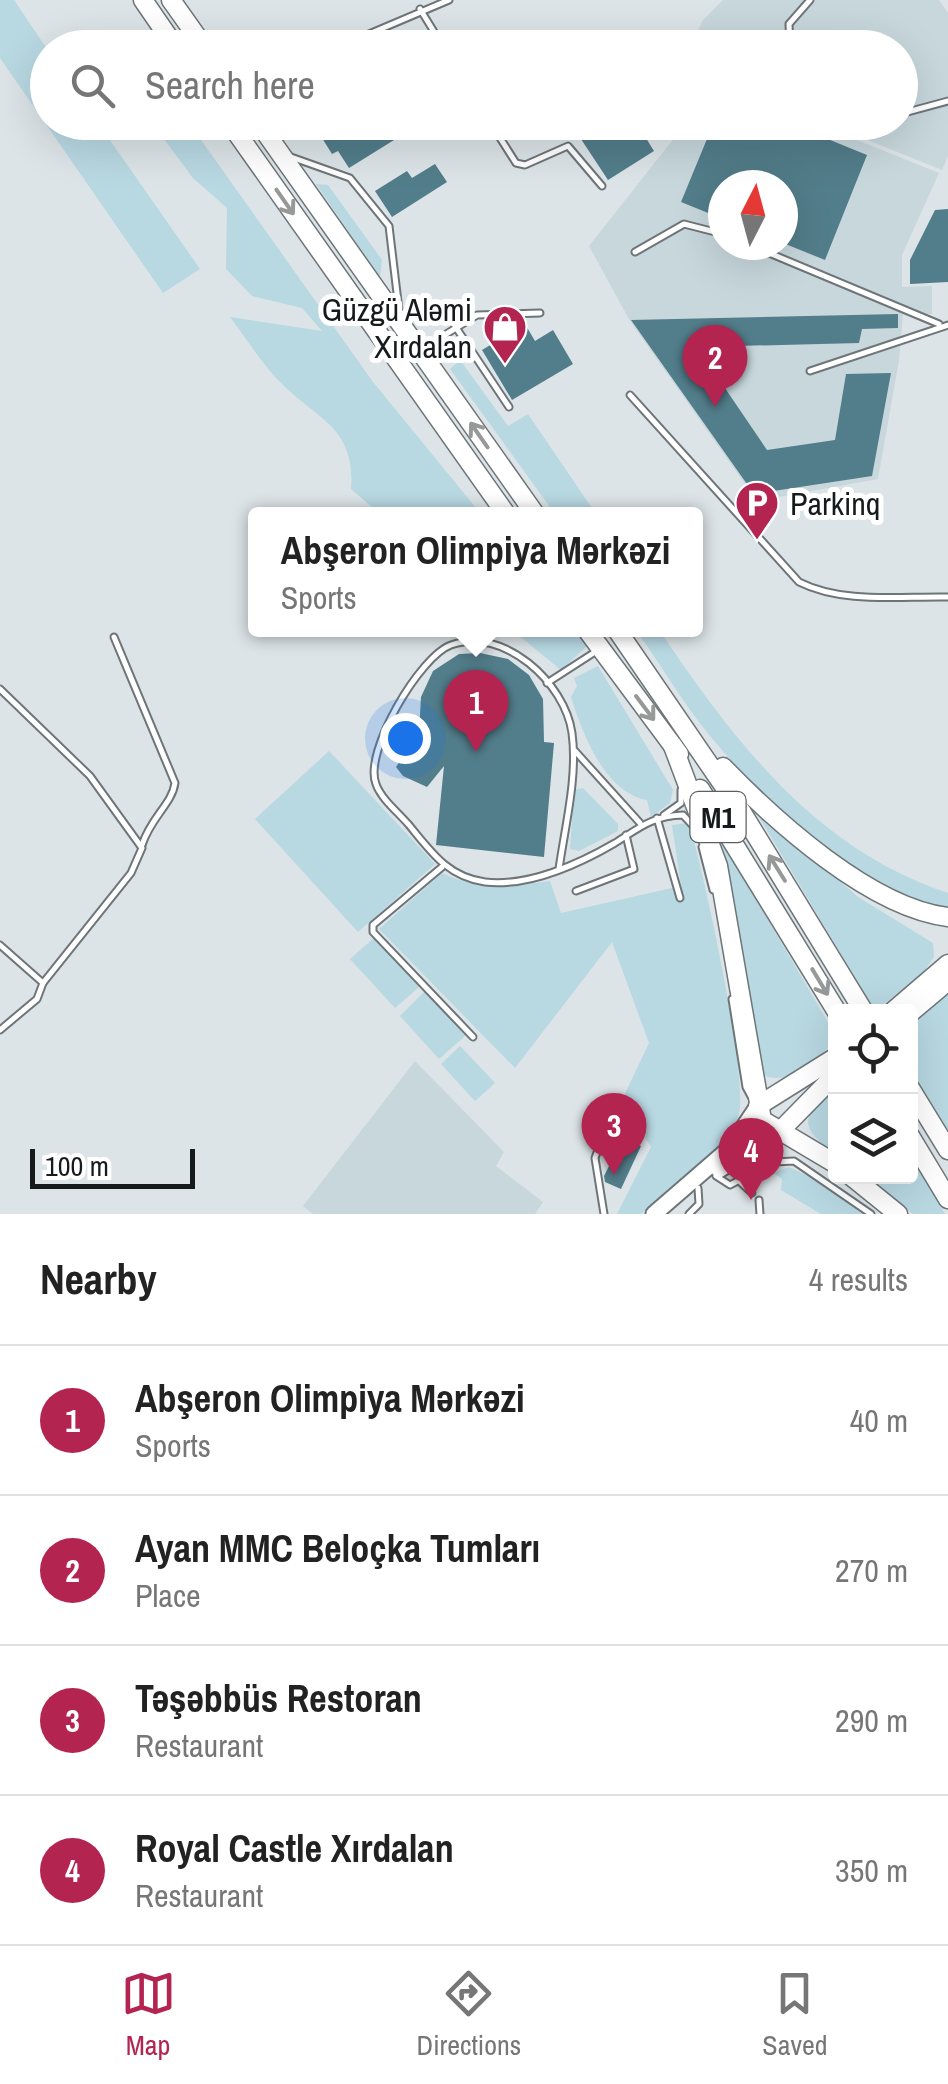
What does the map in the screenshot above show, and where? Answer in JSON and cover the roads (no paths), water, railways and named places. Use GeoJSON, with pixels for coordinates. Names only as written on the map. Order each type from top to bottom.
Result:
{"type":"FeatureCollection","features":[{"type":"Feature","properties":{"kind":"highway"},"geometry":{"type":"LineString","coordinates":[[143,0],[164,30]]}},
{"type":"Feature","properties":{"kind":"highway"},"geometry":{"type":"LineString","coordinates":[[171,0],[192,30]]}},
{"type":"Feature","properties":{"kind":"highway"},"geometry":{"type":"LineString","coordinates":[[242,140],[501,507]]}},
{"type":"Feature","properties":{"kind":"highway"},"geometry":{"type":"LineString","coordinates":[[271,140],[531,507]]}},
{"type":"Feature","properties":{"kind":"highway","name":"M1"},"geometry":{"type":"LineString","coordinates":[[593,637],[673,746],[832,1004]]}},
{"type":"Feature","properties":{"kind":"highway","name":"M1"},"geometry":{"type":"LineString","coordinates":[[622,637],[691,733],[859,1004]]}},
{"type":"Feature","properties":{"kind":"highway"},"geometry":{"type":"LineString","coordinates":[[691,733],[752,796],[830,859],[898,901],[948,917]]}},
{"type":"Feature","properties":{"kind":"highway"},"geometry":{"type":"LineString","coordinates":[[673,746],[707,828],[723,885],[762,1120],[828,1160]]}},
{"type":"Feature","properties":{"kind":"highway"},"geometry":{"type":"LineString","coordinates":[[914,1004],[948,964]]}},
{"type":"Feature","properties":{"kind":"highway"},"geometry":{"type":"LineString","coordinates":[[915,1004],[948,982]]}},
{"type":"Feature","properties":{"kind":"highway"},"geometry":{"type":"LineString","coordinates":[[758,1106],[827,1075]]}},
{"type":"Feature","properties":{"kind":"highway"},"geometry":{"type":"LineString","coordinates":[[779,1132],[827,1075]]}},
{"type":"Feature","properties":{"kind":"highway"},"geometry":{"type":"LineString","coordinates":[[914,1094],[948,1150]]}},
{"type":"Feature","properties":{"kind":"highway"},"geometry":{"type":"LineString","coordinates":[[918,1149],[948,1200]]}},
{"type":"Feature","properties":{"kind":"highway"},"geometry":{"type":"LineString","coordinates":[[861,1184],[898,1214]]}},
{"type":"Feature","properties":{"kind":"main road"},"geometry":{"type":"LineString","coordinates":[[666,1214],[736,1141],[758,1106]]}},
{"type":"Feature","properties":{"kind":"main road"},"geometry":{"type":"LineString","coordinates":[[654,1214],[779,1132]]}},
{"type":"Feature","properties":{"kind":"lane"},"geometry":{"type":"LineString","coordinates":[[375,30],[450,0]]}},
{"type":"Feature","properties":{"kind":"lane"},"geometry":{"type":"LineString","coordinates":[[789,30],[789,24],[810,0]]}},
{"type":"Feature","properties":{"kind":"lane"},"geometry":{"type":"LineString","coordinates":[[420,9],[433,30]]}},
{"type":"Feature","properties":{"kind":"lane"},"geometry":{"type":"LineString","coordinates":[[918,109],[948,101]]}},
{"type":"Feature","properties":{"kind":"lane"},"geometry":{"type":"LineString","coordinates":[[501,140],[516,163],[526,165],[559,146],[568,146],[602,186]]}},
{"type":"Feature","properties":{"kind":"lane"},"geometry":{"type":"LineString","coordinates":[[280,153],[350,178],[389,226],[400,323]]}},
{"type":"Feature","properties":{"kind":"lane"},"geometry":{"type":"LineString","coordinates":[[635,252],[684,224],[708,230]]}},
{"type":"Feature","properties":{"kind":"lane"},"geometry":{"type":"LineString","coordinates":[[786,260],[948,325]]}},
{"type":"Feature","properties":{"kind":"lane"},"geometry":{"type":"LineString","coordinates":[[420,350],[477,315],[540,313]]}},
{"type":"Feature","properties":{"kind":"lane"},"geometry":{"type":"LineString","coordinates":[[810,371],[940,324]]}},
{"type":"Feature","properties":{"kind":"lane"},"geometry":{"type":"LineString","coordinates":[[455,326],[509,406]]}},
{"type":"Feature","properties":{"kind":"lane"},"geometry":{"type":"LineString","coordinates":[[630,394],[799,582],[816,590],[852,596],[948,596]]}},
{"type":"Feature","properties":{"kind":"lane"},"geometry":{"type":"LineString","coordinates":[[0,1030],[37,999],[44,983],[132,873],[152,816],[173,796],[176,783],[114,637]]}},
{"type":"Feature","properties":{"kind":"lane"},"geometry":{"type":"LineString","coordinates":[[560,869],[574,750],[569,719],[547,683],[524,659],[503,648],[475,641],[450,645],[429,660],[378,741],[372,764],[376,786],[443,866],[470,878],[498,882],[560,869],[626,835],[640,823],[682,815],[694,824],[714,890],[746,1087],[758,1106]]}},
{"type":"Feature","properties":{"kind":"lane"},"geometry":{"type":"LineString","coordinates":[[547,683],[601,648]]}},
{"type":"Feature","properties":{"kind":"lane"},"geometry":{"type":"LineString","coordinates":[[0,690],[90,776],[142,848]]}},
{"type":"Feature","properties":{"kind":"lane"},"geometry":{"type":"LineString","coordinates":[[657,818],[682,800],[673,746]]}},
{"type":"Feature","properties":{"kind":"lane"},"geometry":{"type":"LineString","coordinates":[[574,750],[640,823]]}},
{"type":"Feature","properties":{"kind":"lane"},"geometry":{"type":"LineString","coordinates":[[657,818],[680,898]]}},
{"type":"Feature","properties":{"kind":"lane"},"geometry":{"type":"LineString","coordinates":[[576,891],[634,869],[626,835]]}},
{"type":"Feature","properties":{"kind":"lane"},"geometry":{"type":"LineString","coordinates":[[443,866],[373,925],[373,932],[473,1037]]}},
{"type":"Feature","properties":{"kind":"lane"},"geometry":{"type":"LineString","coordinates":[[0,945],[44,983]]}},
{"type":"Feature","properties":{"kind":"lane"},"geometry":{"type":"LineString","coordinates":[[604,1214],[595,1158],[616,1099]]}},
{"type":"Feature","properties":{"kind":"lane"},"geometry":{"type":"LineString","coordinates":[[714,1174],[730,1185],[774,1162],[794,1161],[871,1214]]}},
{"type":"Feature","properties":{"kind":"lane"},"geometry":{"type":"LineString","coordinates":[[739,1181],[752,1193]]}},
{"type":"Feature","properties":{"kind":"lane"},"geometry":{"type":"LineString","coordinates":[[689,1214],[699,1204],[695,1184]]}},
{"type":"Feature","properties":{"kind":"lane"},"geometry":{"type":"LineString","coordinates":[[759,1200],[760,1214]]}},
{"type":"Feature","properties":{"kind":"place","name":"Güzgü Aləmi Xırdalan"},"geometry":{"type":"Point","coordinates":[505,365]}},
{"type":"Feature","properties":{"kind":"place","name":"Ayan MMC Beloçka Tumları"},"geometry":{"type":"Point","coordinates":[715,407]}},
{"type":"Feature","properties":{"kind":"place","name":"Parkinq"},"geometry":{"type":"Point","coordinates":[757,541]}},
{"type":"Feature","properties":{"kind":"place","name":"Abşeron Olimpiya Mərkəzi"},"geometry":{"type":"Point","coordinates":[476,752]}},
{"type":"Feature","properties":{"kind":"place","name":"Təşəbbüs Restoran"},"geometry":{"type":"Point","coordinates":[614,1175]}},
{"type":"Feature","properties":{"kind":"place","name":"Royal Castle Xırdalan"},"geometry":{"type":"Point","coordinates":[751,1200]}}]}
